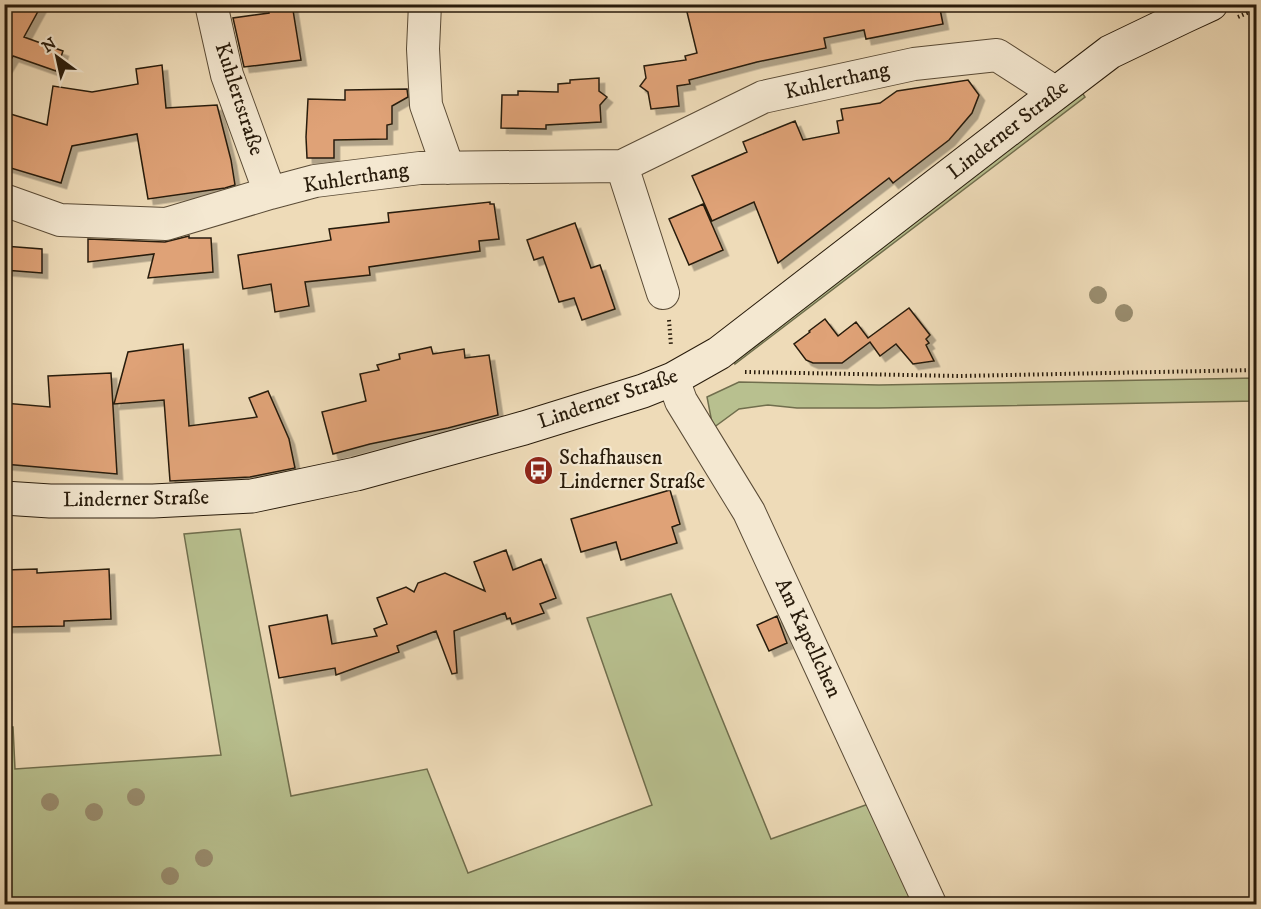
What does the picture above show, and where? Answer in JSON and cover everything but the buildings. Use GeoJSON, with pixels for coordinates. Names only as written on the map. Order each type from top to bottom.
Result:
{"type":"FeatureCollection","features":[{"type":"Feature","properties":{"kind":"main road","name":"Linderner Straße"},"geometry":{"type":"LineString","coordinates":[[4,498],[50,501],[153,501],[252,496],[356,474],[524,428],[643,391],[673,379],[718,353],[1110,52],[1185,16],[1220,13]]}},
{"type":"Feature","properties":{"kind":"street","name":"Kuhlertstraße"},"geometry":{"type":"LineString","coordinates":[[211,4],[227,75],[270,193]]}},
{"type":"Feature","properties":{"kind":"street"},"geometry":{"type":"LineString","coordinates":[[425,4],[423,49],[426,105],[448,168]]}},
{"type":"Feature","properties":{"kind":"street","name":"Kuhlerthang"},"geometry":{"type":"LineString","coordinates":[[4,200],[60,220],[166,224],[315,182],[420,168],[622,166],[763,97],[914,64],[997,55],[1056,93]]}},
{"type":"Feature","properties":{"kind":"street"},"geometry":{"type":"LineString","coordinates":[[622,166],[663,293]]}},
{"type":"Feature","properties":{"kind":"street","name":"Am Kapellchen"},"geometry":{"type":"LineString","coordinates":[[673,379],[681,401],[749,512],[930,904]]}},
{"type":"Feature","properties":{"kind":"path"},"geometry":{"type":"LineString","coordinates":[[1220,13],[1257,9]]}},
{"type":"Feature","properties":{"kind":"path"},"geometry":{"type":"LineString","coordinates":[[663,293],[668,308],[673,379]]}},
{"type":"Feature","properties":{"kind":"path"},"geometry":{"type":"LineString","coordinates":[[718,353],[730,372],[960,375],[1257,370]]}},
{"type":"Feature","properties":{"kind":"green space"},"geometry":{"type":"Polygon","coordinates":[[[1079,88],[1085,97],[735,364],[733,356],[1079,88]]]}},
{"type":"Feature","properties":{"kind":"green space"},"geometry":{"type":"Polygon","coordinates":[[[1256,378],[1256,401],[879,408],[797,408],[768,405],[739,409],[713,428],[707,397],[739,382],[879,385],[1256,378]]]}},
{"type":"Feature","properties":{"kind":"green space"},"geometry":{"type":"Polygon","coordinates":[[[240,529],[291,796],[427,769],[468,873],[652,805],[587,618],[671,594],[771,839],[874,802],[917,904],[5,904],[4,727],[13,727],[15,769],[221,755],[184,534],[240,529]]]}},
{"type":"Feature","properties":{"kind":"place","name":"Schafhausen Linderner Straße"},"geometry":{"type":"Point","coordinates":[538,470]}}]}
